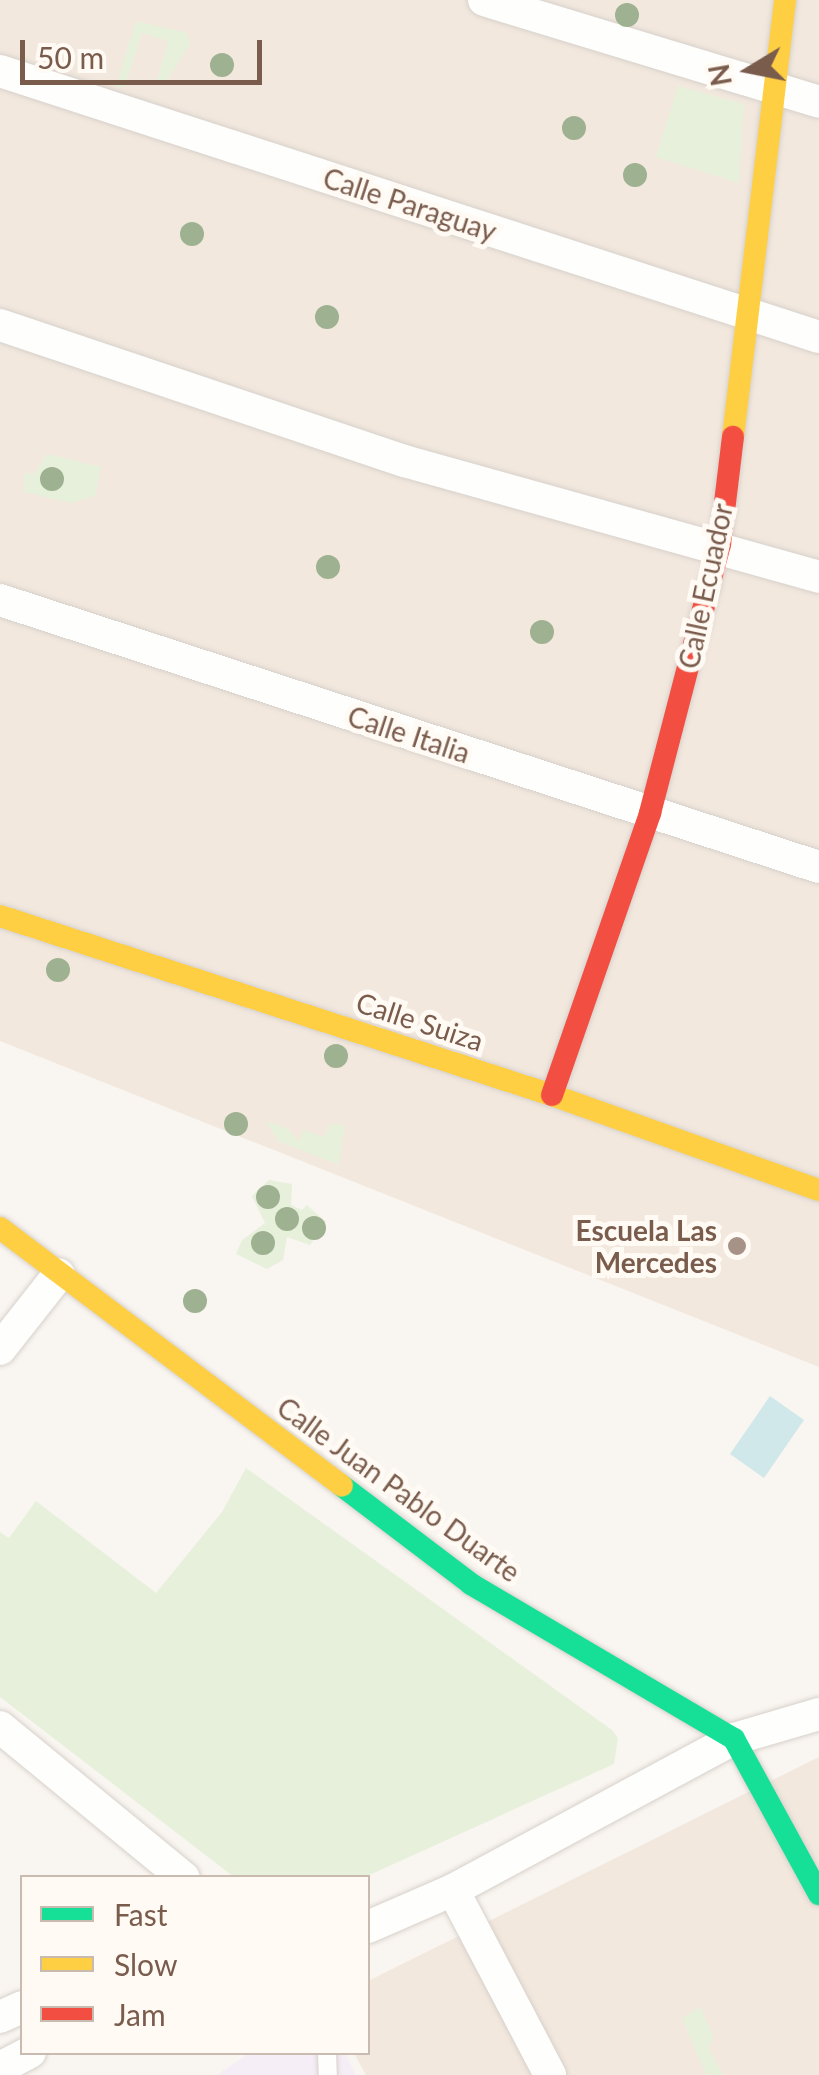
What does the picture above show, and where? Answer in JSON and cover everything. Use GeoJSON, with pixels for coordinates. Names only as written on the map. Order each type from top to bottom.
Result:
{"type":"FeatureCollection","features":[{"type":"Feature","properties":{"kind":"street"},"geometry":{"type":"LineString","coordinates":[[484,0],[819,102]]}},
{"type":"Feature","properties":{"kind":"street","name":"Calle Ecuador"},"geometry":{"type":"LineString","coordinates":[[552,1095],[650,813],[720,544],[785,0]]}},
{"type":"Feature","properties":{"kind":"street","name":"Calle Paraguay"},"geometry":{"type":"LineString","coordinates":[[0,71],[819,338]]}},
{"type":"Feature","properties":{"kind":"street"},"geometry":{"type":"LineString","coordinates":[[0,324],[404,461],[720,544],[819,577]]}},
{"type":"Feature","properties":{"kind":"street","name":"Calle Italia"},"geometry":{"type":"LineString","coordinates":[[0,600],[819,867]]}},
{"type":"Feature","properties":{"kind":"street","name":"Calle Suiza"},"geometry":{"type":"LineString","coordinates":[[0,916],[552,1095],[819,1190]]}},
{"type":"Feature","properties":{"kind":"street","name":"Calle Juan Pablo Duarte"},"geometry":{"type":"LineString","coordinates":[[0,1228],[471,1584],[734,1739]]}},
{"type":"Feature","properties":{"kind":"street"},"geometry":{"type":"LineString","coordinates":[[0,1349],[59,1274]]}},
{"type":"Feature","properties":{"kind":"street"},"geometry":{"type":"LineString","coordinates":[[370,1926],[453,1890],[734,1739],[819,1714]]}},
{"type":"Feature","properties":{"kind":"street"},"geometry":{"type":"LineString","coordinates":[[0,1727],[180,1875]]}},
{"type":"Feature","properties":{"kind":"street"},"geometry":{"type":"LineString","coordinates":[[734,1739],[819,1894]]}},
{"type":"Feature","properties":{"kind":"street"},"geometry":{"type":"LineString","coordinates":[[453,1890],[550,2075]]}},
{"type":"Feature","properties":{"kind":"street"},"geometry":{"type":"LineString","coordinates":[[0,2068],[24,2055]]}},
{"type":"Feature","properties":{"kind":"shaded area"},"geometry":{"type":"Polygon","coordinates":[[[0,0],[819,0],[819,1367],[0,1041],[0,0]]]}},
{"type":"Feature","properties":{"kind":"shaded area"},"geometry":{"type":"Polygon","coordinates":[[[819,1757],[819,2075],[366,2075],[355,2055],[370,2055],[370,1980],[819,1757]]]}},
{"type":"Feature","properties":{"kind":"shaded area"},"geometry":{"type":"Polygon","coordinates":[[[247,2055],[346,2055],[356,2075],[217,2075],[247,2055]]]}},
{"type":"Feature","properties":{"kind":"green space"},"geometry":{"type":"Polygon","coordinates":[[[136,21],[187,33],[190,44],[166,82],[157,80],[168,41],[142,33],[125,86],[115,88],[136,21]]]}},
{"type":"Feature","properties":{"kind":"green space"},"geometry":{"type":"Polygon","coordinates":[[[678,86],[744,104],[739,183],[656,157],[678,86]]]}},
{"type":"Feature","properties":{"kind":"green space"},"geometry":{"type":"Polygon","coordinates":[[[47,454],[101,467],[95,496],[71,503],[24,492],[25,473],[34,474],[47,454]]]}},
{"type":"Feature","properties":{"kind":"green space"},"geometry":{"type":"Polygon","coordinates":[[[266,1121],[287,1128],[299,1142],[303,1130],[324,1137],[330,1124],[345,1125],[339,1165],[278,1141],[266,1121]]]}},
{"type":"Feature","properties":{"kind":"green space"},"geometry":{"type":"Polygon","coordinates":[[[269,1180],[292,1184],[291,1205],[302,1210],[307,1205],[326,1222],[310,1245],[287,1237],[283,1260],[267,1269],[236,1254],[242,1240],[265,1223],[252,1196],[269,1180]]]}},
{"type":"Feature","properties":{"kind":"green space"},"geometry":{"type":"Polygon","coordinates":[[[246,1468],[612,1730],[618,1738],[614,1764],[369,1875],[231,1875],[0,1697],[0,1532],[9,1538],[36,1501],[156,1593],[222,1512],[246,1468]]]}},
{"type":"Feature","properties":{"kind":"green space"},"geometry":{"type":"Polygon","coordinates":[[[700,2007],[714,2037],[708,2047],[723,2075],[706,2075],[682,2018],[700,2007]]]}},
{"type":"Feature","properties":{"kind":"water"},"geometry":{"type":"Polygon","coordinates":[[[770,1396],[804,1420],[764,1478],[730,1454],[770,1396]]]}},
{"type":"Feature","properties":{"kind":"traffic: fast"},"geometry":{"type":"LineString","coordinates":[[342,1486],[471,1584],[734,1739],[819,1894]]}},
{"type":"Feature","properties":{"kind":"traffic: slow"},"geometry":{"type":"LineString","coordinates":[[733,437],[785,0]]}},
{"type":"Feature","properties":{"kind":"traffic: slow"},"geometry":{"type":"LineString","coordinates":[[0,916],[552,1095],[819,1190]]}},
{"type":"Feature","properties":{"kind":"traffic: slow"},"geometry":{"type":"LineString","coordinates":[[0,1228],[342,1486]]}},
{"type":"Feature","properties":{"kind":"traffic: jam"},"geometry":{"type":"LineString","coordinates":[[552,1095],[650,813],[720,544],[733,437]]}},
{"type":"Feature","properties":{"kind":"place","name":"Escuela Las Mercedes"},"geometry":{"type":"Point","coordinates":[737,1246]}}]}
